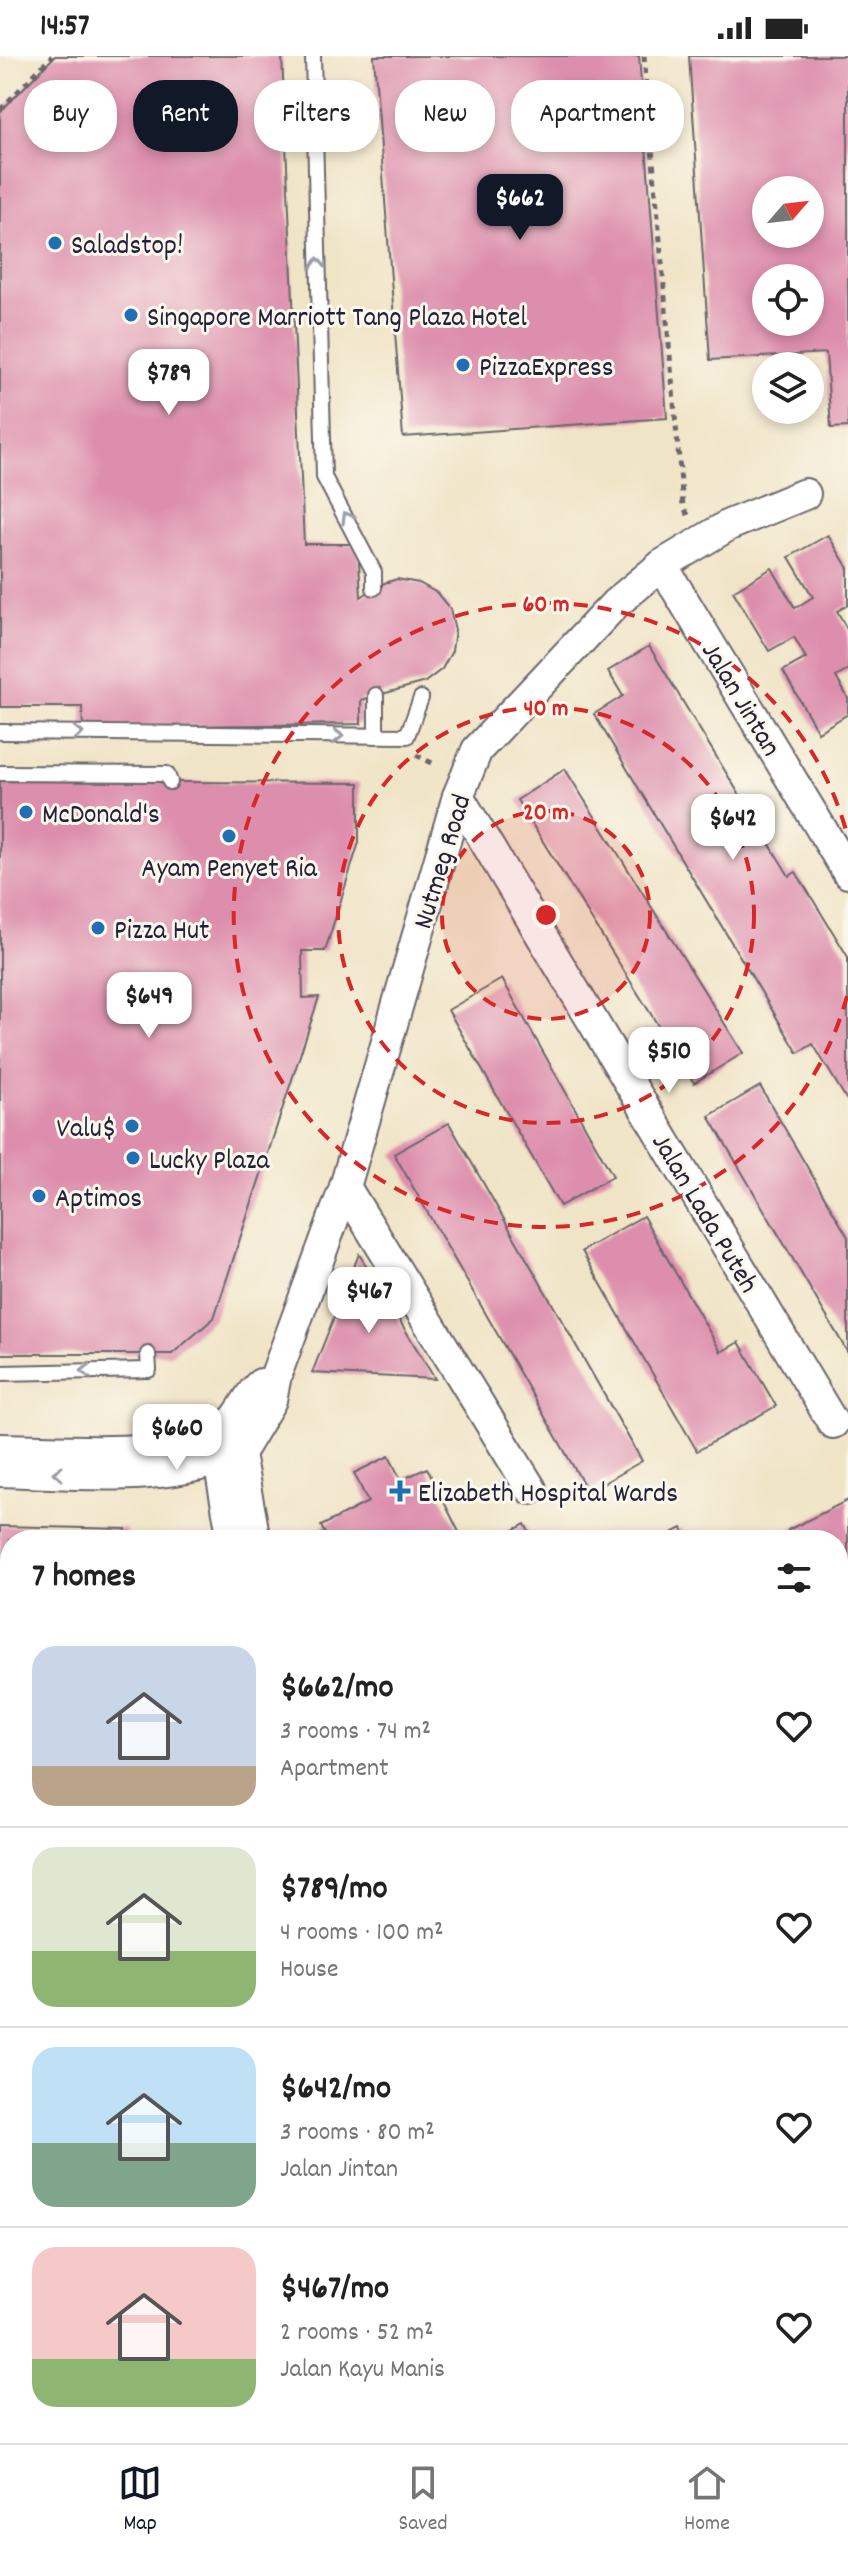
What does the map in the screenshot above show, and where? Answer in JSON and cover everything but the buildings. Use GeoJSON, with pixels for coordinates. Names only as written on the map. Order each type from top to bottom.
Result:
{"type":"FeatureCollection","features":[{"type":"Feature","properties":{"kind":"street","name":"Nutmeg Road"},"geometry":{"type":"LineString","coordinates":[[227,1441],[271,1400],[276,1375],[345,1187],[458,796],[477,750],[616,603],[662,565],[729,525],[805,494]]}},
{"type":"Feature","properties":{"kind":"street","name":"Jalan Jintan"},"geometry":{"type":"LineString","coordinates":[[662,565],[848,873]]}},
{"type":"Feature","properties":{"kind":"street","name":"Jalan Lada Puteh"},"geometry":{"type":"LineString","coordinates":[[458,796],[833,1423]]}},
{"type":"Feature","properties":{"kind":"street"},"geometry":{"type":"LineString","coordinates":[[345,1187],[531,1489]]}},
{"type":"Feature","properties":{"kind":"street"},"geometry":{"type":"LineString","coordinates":[[0,1449],[183,1445],[227,1441]]}},
{"type":"Feature","properties":{"kind":"street"},"geometry":{"type":"LineString","coordinates":[[0,1471],[117,1475],[227,1441]]}},
{"type":"Feature","properties":{"kind":"street"},"geometry":{"type":"LineString","coordinates":[[227,1441],[232,1530]]}},
{"type":"Feature","properties":{"kind":"street"},"geometry":{"type":"LineString","coordinates":[[227,1441],[252,1530]]}},
{"type":"Feature","properties":{"kind":"lane"},"geometry":{"type":"LineString","coordinates":[[313,56],[324,477],[374,572],[374,588]]}},
{"type":"Feature","properties":{"kind":"lane"},"geometry":{"type":"LineString","coordinates":[[376,695],[376,736]]}},
{"type":"Feature","properties":{"kind":"lane"},"geometry":{"type":"LineString","coordinates":[[0,732],[407,736],[421,698]]}},
{"type":"Feature","properties":{"kind":"lane"},"geometry":{"type":"LineString","coordinates":[[0,773],[167,774],[170,782]]}},
{"type":"Feature","properties":{"kind":"lane"},"geometry":{"type":"LineString","coordinates":[[0,1373],[149,1370],[148,1354]]}},
{"type":"Feature","properties":{"kind":"path"},"geometry":{"type":"LineString","coordinates":[[0,110],[52,56]]}},
{"type":"Feature","properties":{"kind":"path"},"geometry":{"type":"LineString","coordinates":[[644,56],[683,506],[704,539]]}},
{"type":"Feature","properties":{"kind":"place","name":"Saladstop!"},"geometry":{"type":"Point","coordinates":[55,243]}},
{"type":"Feature","properties":{"kind":"place","name":"Singapore Marriott Tang Plaza Hotel"},"geometry":{"type":"Point","coordinates":[131,315]}},
{"type":"Feature","properties":{"kind":"place","name":"PizzaExpress"},"geometry":{"type":"Point","coordinates":[463,365]}},
{"type":"Feature","properties":{"kind":"place","name":"McDonald's"},"geometry":{"type":"Point","coordinates":[26,812]}},
{"type":"Feature","properties":{"kind":"place","name":"Ayam Penyet Ria"},"geometry":{"type":"Point","coordinates":[229,836]}},
{"type":"Feature","properties":{"kind":"place","name":"Pizza Hut"},"geometry":{"type":"Point","coordinates":[98,928]}},
{"type":"Feature","properties":{"kind":"place","name":"Valu$"},"geometry":{"type":"Point","coordinates":[132,1126]}},
{"type":"Feature","properties":{"kind":"place","name":"Lucky Plaza"},"geometry":{"type":"Point","coordinates":[133,1158]}},
{"type":"Feature","properties":{"kind":"place","name":"Aptimos"},"geometry":{"type":"Point","coordinates":[39,1196]}},
{"type":"Feature","properties":{"kind":"place","name":"Elizabeth Hospital Wards"},"geometry":{"type":"Point","coordinates":[400,1491]}}]}
